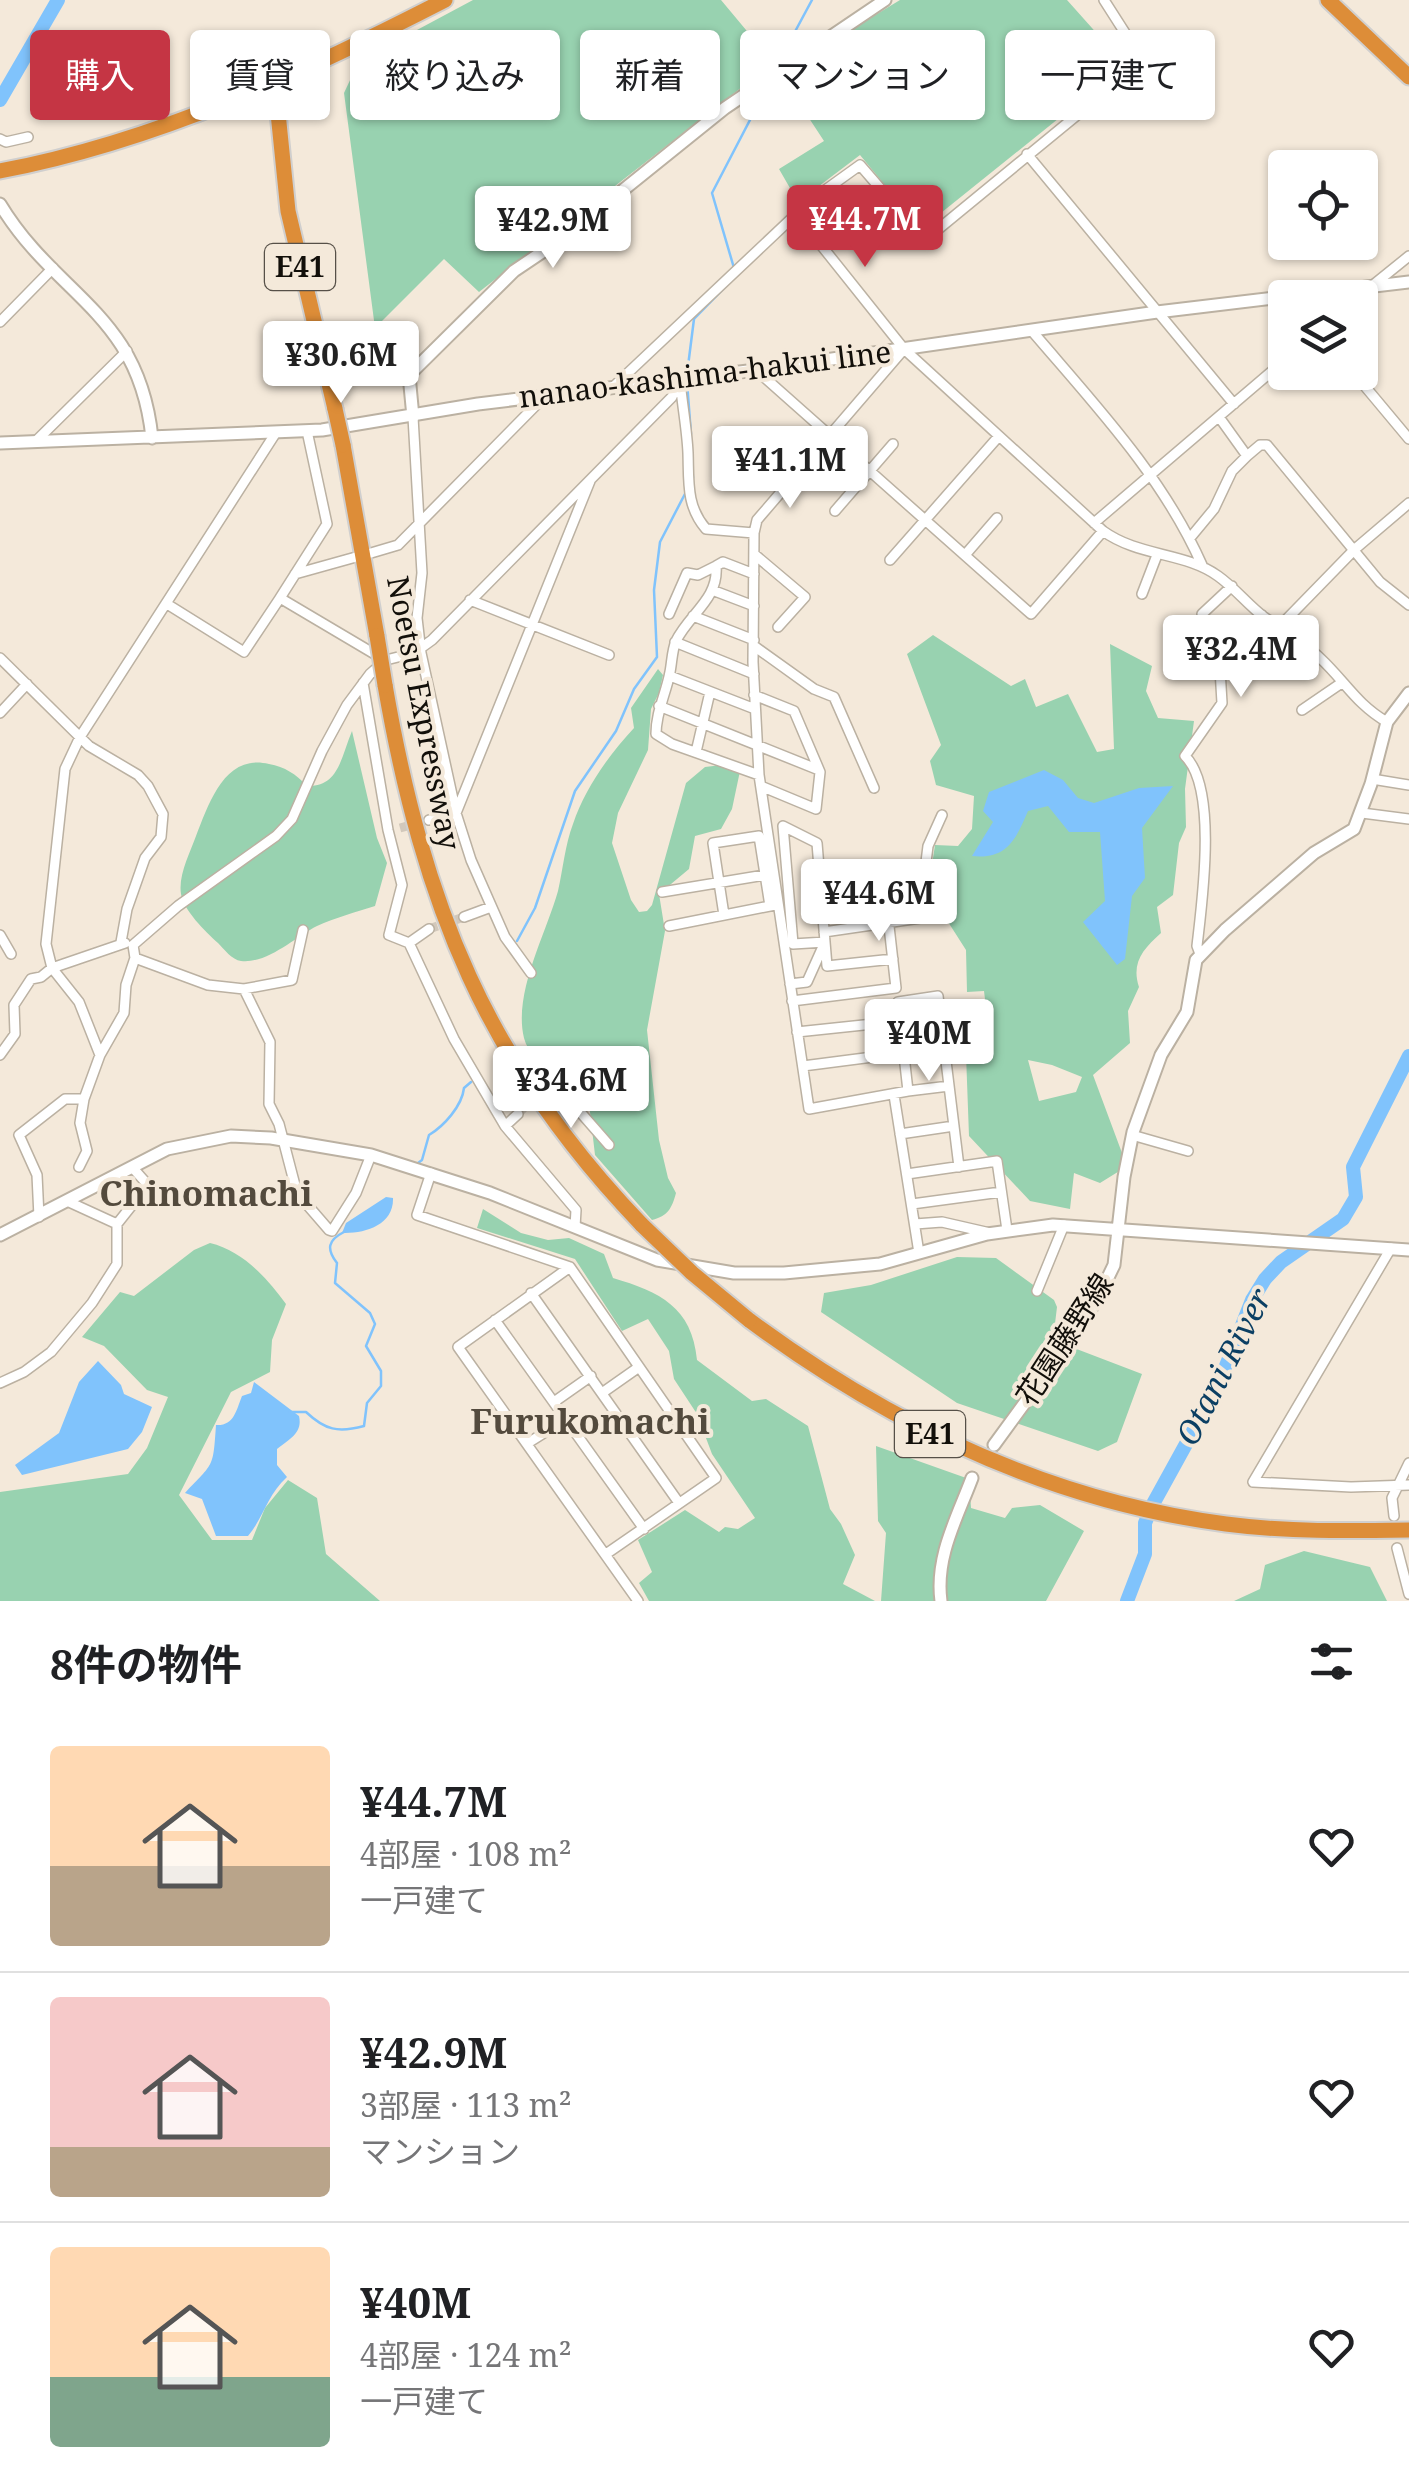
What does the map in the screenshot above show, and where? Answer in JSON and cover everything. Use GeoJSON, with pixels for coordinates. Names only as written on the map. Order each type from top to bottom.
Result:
{"type":"FeatureCollection","features":[{"type":"Feature","properties":{"kind":"highway"},"geometry":{"type":"LineString","coordinates":[[330,57],[445,0]]}},
{"type":"Feature","properties":{"kind":"highway"},"geometry":{"type":"LineString","coordinates":[[1328,0],[1409,77]]}},
{"type":"Feature","properties":{"kind":"highway"},"geometry":{"type":"LineString","coordinates":[[1340,0],[1409,64]]}},
{"type":"Feature","properties":{"kind":"highway"},"geometry":{"type":"LineString","coordinates":[[0,171],[134,137],[190,116]]}},
{"type":"Feature","properties":{"kind":"highway","name":"Noetsu Expressway"},"geometry":{"type":"LineString","coordinates":[[279,120],[292,230],[343,445],[403,784],[419,844],[442,916],[477,995],[518,1068],[591,1170],[692,1273],[748,1320],[845,1387],[947,1442],[1044,1482],[1131,1508],[1181,1518],[1284,1530],[1409,1530]]}},
{"type":"Feature","properties":{"kind":"main road"},"geometry":{"type":"LineString","coordinates":[[413,416],[409,375],[514,271],[566,236],[725,108],[884,0]]}},
{"type":"Feature","properties":{"kind":"main road"},"geometry":{"type":"LineString","coordinates":[[0,204],[23,237],[97,312],[127,351],[145,399],[152,438]]}},
{"type":"Feature","properties":{"kind":"main road","name":"nanao-kashima-hakui line"},"geometry":{"type":"LineString","coordinates":[[1378,285],[1409,282]]}},
{"type":"Feature","properties":{"kind":"main road","name":"nanao-kashima-hakui line"},"geometry":{"type":"LineString","coordinates":[[0,443],[306,431],[478,404],[756,370],[1268,298]]}},
{"type":"Feature","properties":{"kind":"main road"},"geometry":{"type":"LineString","coordinates":[[1200,954],[1314,854],[1346,836],[1362,813],[1387,722],[1409,693]]}},
{"type":"Feature","properties":{"kind":"main road","name":"花園藤野線"},"geometry":{"type":"LineString","coordinates":[[994,1445],[1100,1296],[1114,1265],[1132,1134],[1161,1055],[1187,1012],[1200,954]]}},
{"type":"Feature","properties":{"kind":"main road"},"geometry":{"type":"LineString","coordinates":[[0,1235],[167,1150],[230,1136],[371,1155],[522,1205],[658,1260],[734,1273],[880,1264],[990,1233],[1064,1225],[1409,1250]]}},
{"type":"Feature","properties":{"kind":"main road"},"geometry":{"type":"LineString","coordinates":[[940,1601],[941,1557],[972,1478]]}},
{"type":"Feature","properties":{"kind":"street"},"geometry":{"type":"LineString","coordinates":[[613,387],[810,201],[860,165],[924,240],[1142,60],[1104,0]]}},
{"type":"Feature","properties":{"kind":"street"},"geometry":{"type":"LineString","coordinates":[[0,139],[6,142],[28,137]]}},
{"type":"Feature","properties":{"kind":"street"},"geometry":{"type":"LineString","coordinates":[[1027,154],[1234,404]]}},
{"type":"Feature","properties":{"kind":"street"},"geometry":{"type":"LineString","coordinates":[[797,215],[904,349],[1094,523],[1121,544],[1202,565],[1324,662],[1368,711],[1387,722]]}},
{"type":"Feature","properties":{"kind":"street"},"geometry":{"type":"LineString","coordinates":[[1378,280],[1409,256]]}},
{"type":"Feature","properties":{"kind":"street"},"geometry":{"type":"LineString","coordinates":[[0,322],[53,268]]}},
{"type":"Feature","properties":{"kind":"street"},"geometry":{"type":"LineString","coordinates":[[1032,331],[1152,473],[1202,565]]}},
{"type":"Feature","properties":{"kind":"street"},"geometry":{"type":"LineString","coordinates":[[774,905],[754,695],[757,520],[904,349]]}},
{"type":"Feature","properties":{"kind":"street"},"geometry":{"type":"LineString","coordinates":[[36,441],[127,351]]}},
{"type":"Feature","properties":{"kind":"street"},"geometry":{"type":"LineString","coordinates":[[756,370],[1030,614],[1104,531]]}},
{"type":"Feature","properties":{"kind":"street"},"geometry":{"type":"LineString","coordinates":[[1094,523],[1268,375]]}},
{"type":"Feature","properties":{"kind":"street"},"geometry":{"type":"LineString","coordinates":[[684,378],[688,487],[696,518],[706,529],[754,533]]}},
{"type":"Feature","properties":{"kind":"street"},"geometry":{"type":"LineString","coordinates":[[132,946],[178,906],[276,836],[292,818],[322,751],[363,683],[386,660],[420,648],[672,398],[684,378]]}},
{"type":"Feature","properties":{"kind":"street"},"geometry":{"type":"LineString","coordinates":[[1368,390],[1409,440]]}},
{"type":"Feature","properties":{"kind":"street"},"geometry":{"type":"LineString","coordinates":[[371,552],[398,545],[546,395]]}},
{"type":"Feature","properties":{"kind":"street"},"geometry":{"type":"LineString","coordinates":[[413,416],[422,574],[417,618],[420,648],[456,812],[471,860],[506,936],[531,973]]}},
{"type":"Feature","properties":{"kind":"street"},"geometry":{"type":"LineString","coordinates":[[1218,417],[1247,456]]}},
{"type":"Feature","properties":{"kind":"street"},"geometry":{"type":"LineString","coordinates":[[167,604],[244,652],[327,524],[306,431]]}},
{"type":"Feature","properties":{"kind":"street"},"geometry":{"type":"LineString","coordinates":[[100,1054],[79,1002],[52,968],[46,944],[65,769],[80,737],[275,434]]}},
{"type":"Feature","properties":{"kind":"street"},"geometry":{"type":"LineString","coordinates":[[890,560],[999,436]]}},
{"type":"Feature","properties":{"kind":"street"},"geometry":{"type":"LineString","coordinates":[[836,511],[892,444]]}},
{"type":"Feature","properties":{"kind":"street"},"geometry":{"type":"LineString","coordinates":[[1190,538],[1214,508],[1232,470],[1260,446],[1268,445],[1380,582],[1409,605]]}},
{"type":"Feature","properties":{"kind":"street"},"geometry":{"type":"LineString","coordinates":[[456,812],[591,479]]}},
{"type":"Feature","properties":{"kind":"street"},"geometry":{"type":"LineString","coordinates":[[1280,626],[1355,549],[1409,503]]}},
{"type":"Feature","properties":{"kind":"street"},"geometry":{"type":"LineString","coordinates":[[965,554],[997,518]]}},
{"type":"Feature","properties":{"kind":"street"},"geometry":{"type":"LineString","coordinates":[[754,554],[805,597],[778,627]]}},
{"type":"Feature","properties":{"kind":"street"},"geometry":{"type":"LineString","coordinates":[[1142,594],[1158,555]]}},
{"type":"Feature","properties":{"kind":"street"},"geometry":{"type":"LineString","coordinates":[[295,574],[356,557]]}},
{"type":"Feature","properties":{"kind":"street"},"geometry":{"type":"LineString","coordinates":[[669,614],[687,572],[698,575],[723,562],[754,574]]}},
{"type":"Feature","properties":{"kind":"street"},"geometry":{"type":"LineString","coordinates":[[716,566],[717,578],[706,604],[675,642],[656,734],[759,774]]}},
{"type":"Feature","properties":{"kind":"street"},"geometry":{"type":"LineString","coordinates":[[1202,614],[1232,586]]}},
{"type":"Feature","properties":{"kind":"street"},"geometry":{"type":"LineString","coordinates":[[712,590],[754,606]]}},
{"type":"Feature","properties":{"kind":"street"},"geometry":{"type":"LineString","coordinates":[[280,598],[386,660]]}},
{"type":"Feature","properties":{"kind":"street"},"geometry":{"type":"LineString","coordinates":[[470,600],[609,656]]}},
{"type":"Feature","properties":{"kind":"street"},"geometry":{"type":"LineString","coordinates":[[693,616],[754,643],[814,689],[834,698],[874,788]]}},
{"type":"Feature","properties":{"kind":"street"},"geometry":{"type":"LineString","coordinates":[[1200,954],[1197,946],[1206,848],[1196,769],[1185,756],[1222,703],[1220,668],[1262,616]]}},
{"type":"Feature","properties":{"kind":"street"},"geometry":{"type":"LineString","coordinates":[[675,642],[754,674]]}},
{"type":"Feature","properties":{"kind":"street"},"geometry":{"type":"LineString","coordinates":[[0,658],[80,737],[138,776],[163,814],[161,837],[146,858],[127,910],[121,942]]}},
{"type":"Feature","properties":{"kind":"street"},"geometry":{"type":"LineString","coordinates":[[670,676],[755,709]]}},
{"type":"Feature","properties":{"kind":"street"},"geometry":{"type":"LineString","coordinates":[[363,683],[388,830],[402,885],[389,935],[409,943],[454,1039],[506,1126],[576,1210],[574,1228]]}},
{"type":"Feature","properties":{"kind":"street"},"geometry":{"type":"LineString","coordinates":[[0,713],[28,684]]}},
{"type":"Feature","properties":{"kind":"street"},"geometry":{"type":"LineString","coordinates":[[1302,710],[1340,684]]}},
{"type":"Feature","properties":{"kind":"street"},"geometry":{"type":"LineString","coordinates":[[696,752],[710,692]]}},
{"type":"Feature","properties":{"kind":"street"},"geometry":{"type":"LineString","coordinates":[[754,695],[794,711],[819,770],[816,809],[762,788]]}},
{"type":"Feature","properties":{"kind":"street"},"geometry":{"type":"LineString","coordinates":[[659,706],[819,770]]}},
{"type":"Feature","properties":{"kind":"street"},"geometry":{"type":"LineString","coordinates":[[1372,779],[1409,785]]}},
{"type":"Feature","properties":{"kind":"street"},"geometry":{"type":"LineString","coordinates":[[428,820],[456,812]]}},
{"type":"Feature","properties":{"kind":"street"},"geometry":{"type":"LineString","coordinates":[[1362,813],[1409,819]]}},
{"type":"Feature","properties":{"kind":"street"},"geometry":{"type":"LineString","coordinates":[[828,966],[825,937],[817,843],[783,826],[793,944],[825,937],[888,923],[927,917],[923,886],[928,846],[942,815]]}},
{"type":"Feature","properties":{"kind":"street"},"geometry":{"type":"LineString","coordinates":[[388,830],[400,828]]}},
{"type":"Feature","properties":{"kind":"street"},"geometry":{"type":"LineString","coordinates":[[724,915],[713,843],[759,836],[790,984],[809,1109],[949,1086]]}},
{"type":"Feature","properties":{"kind":"street"},"geometry":{"type":"LineString","coordinates":[[662,892],[766,875]]}},
{"type":"Feature","properties":{"kind":"street"},"geometry":{"type":"LineString","coordinates":[[822,900],[923,886]]}},
{"type":"Feature","properties":{"kind":"street"},"geometry":{"type":"LineString","coordinates":[[792,1001],[896,988],[884,891]]}},
{"type":"Feature","properties":{"kind":"street"},"geometry":{"type":"LineString","coordinates":[[669,926],[774,905]]}},
{"type":"Feature","properties":{"kind":"street"},"geometry":{"type":"LineString","coordinates":[[464,917],[491,907]]}},
{"type":"Feature","properties":{"kind":"street"},"geometry":{"type":"LineString","coordinates":[[409,943],[428,929]]}},
{"type":"Feature","properties":{"kind":"street"},"geometry":{"type":"LineString","coordinates":[[135,958],[208,985],[244,988],[292,980],[302,930]]}},
{"type":"Feature","properties":{"kind":"street"},"geometry":{"type":"LineString","coordinates":[[0,935],[11,954]]}},
{"type":"Feature","properties":{"kind":"street"},"geometry":{"type":"LineString","coordinates":[[790,984],[808,982],[825,937]]}},
{"type":"Feature","properties":{"kind":"street"},"geometry":{"type":"LineString","coordinates":[[0,1054],[14,1034],[14,1005],[31,979],[121,942],[132,946]]}},
{"type":"Feature","properties":{"kind":"street"},"geometry":{"type":"LineString","coordinates":[[79,1167],[87,1151],[80,1123],[84,1098],[100,1054],[124,1013],[126,984],[135,958],[132,946]]}},
{"type":"Feature","properties":{"kind":"street"},"geometry":{"type":"LineString","coordinates":[[814,968],[892,958]]}},
{"type":"Feature","properties":{"kind":"street"},"geometry":{"type":"LineString","coordinates":[[244,988],[270,1042],[269,1104],[279,1124],[296,1193],[332,1231],[356,1193],[371,1155]]}},
{"type":"Feature","properties":{"kind":"street"},"geometry":{"type":"LineString","coordinates":[[908,1091],[898,1002],[938,996],[960,1167]]}},
{"type":"Feature","properties":{"kind":"street"},"geometry":{"type":"LineString","coordinates":[[797,1032],[892,1022],[896,1054],[802,1066]]}},
{"type":"Feature","properties":{"kind":"street"},"geometry":{"type":"LineString","coordinates":[[546,1084],[557,1072],[574,1105],[609,1145]]}},
{"type":"Feature","properties":{"kind":"street"},"geometry":{"type":"LineString","coordinates":[[894,1094],[920,1253]]}},
{"type":"Feature","properties":{"kind":"street"},"geometry":{"type":"LineString","coordinates":[[39,1217],[37,1175],[19,1136],[65,1099],[84,1098]]}},
{"type":"Feature","properties":{"kind":"street"},"geometry":{"type":"LineString","coordinates":[[506,1126],[518,1114]]}},
{"type":"Feature","properties":{"kind":"street"},"geometry":{"type":"LineString","coordinates":[[900,1134],[954,1126]]}},
{"type":"Feature","properties":{"kind":"street"},"geometry":{"type":"LineString","coordinates":[[1132,1134],[1188,1150]]}},
{"type":"Feature","properties":{"kind":"street"},"geometry":{"type":"LineString","coordinates":[[907,1174],[997,1161],[1007,1230]]}},
{"type":"Feature","properties":{"kind":"street"},"geometry":{"type":"LineString","coordinates":[[0,1384],[50,1352],[92,1303],[116,1264],[117,1224],[148,1184],[132,1167]]}},
{"type":"Feature","properties":{"kind":"street"},"geometry":{"type":"LineString","coordinates":[[431,1173],[417,1215],[570,1268],[716,1478],[606,1554]]}},
{"type":"Feature","properties":{"kind":"street"},"geometry":{"type":"LineString","coordinates":[[912,1204],[1001,1192]]}},
{"type":"Feature","properties":{"kind":"street"},"geometry":{"type":"LineString","coordinates":[[69,1202],[117,1224]]}},
{"type":"Feature","properties":{"kind":"street"},"geometry":{"type":"LineString","coordinates":[[915,1224],[942,1222],[990,1233]]}},
{"type":"Feature","properties":{"kind":"street"},"geometry":{"type":"LineString","coordinates":[[1037,1290],[1064,1225]]}},
{"type":"Feature","properties":{"kind":"street"},"geometry":{"type":"LineString","coordinates":[[1391,1248],[1253,1482],[1352,1487],[1404,1485]]}},
{"type":"Feature","properties":{"kind":"street"},"geometry":{"type":"LineString","coordinates":[[570,1268],[458,1346],[638,1601]]}},
{"type":"Feature","properties":{"kind":"street"},"geometry":{"type":"LineString","coordinates":[[531,1293],[679,1504]]}},
{"type":"Feature","properties":{"kind":"street"},"geometry":{"type":"LineString","coordinates":[[495,1320],[644,1529]]}},
{"type":"Feature","properties":{"kind":"street"},"geometry":{"type":"LineString","coordinates":[[602,1393],[639,1367]]}},
{"type":"Feature","properties":{"kind":"street"},"geometry":{"type":"LineString","coordinates":[[554,1402],[590,1376]]}},
{"type":"Feature","properties":{"kind":"street"},"geometry":{"type":"LineString","coordinates":[[528,1442],[566,1419]]}},
{"type":"Feature","properties":{"kind":"street"},"geometry":{"type":"LineString","coordinates":[[1394,1516],[1392,1498],[1404,1485],[1409,1463]]}},
{"type":"Feature","properties":{"kind":"street"},"geometry":{"type":"LineString","coordinates":[[1397,1548],[1409,1594]]}},
{"type":"Feature","properties":{"kind":"green space"},"geometry":{"type":"Polygon","coordinates":[[[473,0],[721,0],[746,30],[740,30],[740,89],[720,104],[720,30],[580,30],[580,120],[700,120],[479,292],[444,259],[375,328],[344,93],[350,80],[350,120],[560,120],[560,30],[417,30],[473,0]]]}},
{"type":"Feature","properties":{"kind":"green space"},"geometry":{"type":"Polygon","coordinates":[[[900,0],[1067,0],[1094,30],[1005,30],[1005,120],[1057,120],[921,229],[860,155],[798,202],[779,169],[824,141],[810,120],[985,120],[985,30],[851,30],[900,0]]]}},
{"type":"Feature","properties":{"kind":"green space"},"geometry":{"type":"Polygon","coordinates":[[[933,635],[1011,686],[1025,679],[1036,707],[1068,694],[1097,752],[1114,749],[1110,644],[1152,666],[1146,691],[1158,718],[1194,721],[1185,789],[1186,827],[1179,843],[1173,895],[1157,907],[1161,933],[1138,964],[1139,987],[1128,1011],[1130,1043],[1093,1075],[1122,1153],[1121,1170],[1100,1183],[1074,1173],[1070,1209],[1030,1201],[969,1136],[965,1027],[987,1016],[984,991],[967,992],[966,950],[943,914],[931,871],[935,845],[958,846],[972,829],[974,796],[936,785],[930,761],[941,745],[907,654],[933,635]],[[1028,1060],[1039,1101],[1076,1092],[1082,1077],[1028,1060]]]}},
{"type":"Feature","properties":{"kind":"green space"},"geometry":{"type":"Polygon","coordinates":[[[658,669],[663,675],[651,709],[648,750],[618,813],[612,843],[631,900],[639,912],[652,905],[686,783],[705,767],[730,764],[740,771],[732,809],[721,829],[695,836],[689,869],[659,894],[665,931],[647,1030],[659,1140],[668,1178],[676,1193],[669,1211],[652,1220],[595,1155],[587,1086],[535,1056],[524,1038],[522,1021],[532,964],[558,891],[578,811],[599,773],[634,728],[631,708],[658,669]]]}},
{"type":"Feature","properties":{"kind":"green space"},"geometry":{"type":"Polygon","coordinates":[[[352,731],[377,838],[387,863],[375,906],[317,926],[261,958],[234,959],[196,920],[181,894],[185,864],[213,796],[230,773],[254,763],[285,769],[307,786],[318,785],[337,769],[352,731]]]}},
{"type":"Feature","properties":{"kind":"green space"},"geometry":{"type":"Polygon","coordinates":[[[483,1209],[521,1233],[548,1240],[569,1238],[604,1254],[613,1278],[659,1296],[681,1314],[694,1342],[697,1360],[752,1401],[766,1399],[808,1426],[830,1509],[855,1555],[843,1584],[875,1601],[649,1601],[639,1583],[652,1572],[638,1540],[685,1510],[719,1532],[725,1527],[738,1529],[755,1518],[712,1454],[697,1414],[674,1379],[669,1351],[648,1319],[622,1331],[575,1259],[477,1228],[483,1209]]]}},
{"type":"Feature","properties":{"kind":"green space"},"geometry":{"type":"Polygon","coordinates":[[[210,1243],[233,1252],[253,1267],[286,1304],[272,1340],[270,1372],[231,1392],[179,1495],[212,1540],[252,1540],[265,1508],[288,1480],[317,1498],[326,1554],[380,1601],[0,1601],[0,1492],[128,1474],[147,1448],[168,1397],[147,1390],[104,1346],[82,1337],[120,1292],[134,1296],[194,1250],[210,1243]]]}},
{"type":"Feature","properties":{"kind":"green space"},"geometry":{"type":"Polygon","coordinates":[[[957,1257],[996,1258],[1054,1300],[1057,1307],[1053,1340],[1142,1374],[1117,1442],[1098,1451],[957,1403],[821,1312],[824,1293],[871,1285],[957,1257]]]}},
{"type":"Feature","properties":{"kind":"green space"},"geometry":{"type":"Polygon","coordinates":[[[876,1446],[969,1479],[971,1508],[1005,1518],[1012,1508],[1040,1505],[1084,1531],[1046,1601],[881,1601],[886,1533],[878,1521],[876,1446]]]}},
{"type":"Feature","properties":{"kind":"green space"},"geometry":{"type":"Polygon","coordinates":[[[1304,1551],[1370,1567],[1387,1601],[1234,1601],[1260,1589],[1265,1565],[1304,1551]]]}},
{"type":"Feature","properties":{"kind":"water"},"geometry":{"type":"Polygon","coordinates":[[[1044,770],[1063,780],[1078,798],[1094,803],[1139,788],[1173,786],[1142,828],[1145,878],[1132,896],[1125,959],[1117,965],[1083,922],[1105,901],[1100,832],[1069,832],[1048,806],[1028,811],[1014,839],[1002,851],[972,856],[993,822],[983,811],[989,792],[1044,770]]]}},
{"type":"Feature","properties":{"kind":"water"},"geometry":{"type":"Polygon","coordinates":[[[386,1197],[393,1198],[392,1207],[383,1221],[360,1232],[342,1233],[346,1223],[386,1197]]]}},
{"type":"Feature","properties":{"kind":"water"},"geometry":{"type":"Polygon","coordinates":[[[98,1361],[121,1385],[124,1394],[152,1407],[142,1432],[128,1449],[22,1475],[15,1465],[59,1433],[79,1382],[98,1361]]]}},
{"type":"Feature","properties":{"kind":"water"},"geometry":{"type":"Polygon","coordinates":[[[254,1382],[299,1416],[297,1431],[277,1449],[277,1465],[287,1477],[248,1536],[216,1536],[202,1499],[185,1493],[210,1464],[216,1425],[231,1420],[242,1396],[251,1393],[254,1382]]]}},
{"type":"Feature","properties":{"kind":"waterway"},"geometry":{"type":"LineString","coordinates":[[0,100],[58,0]]}},
{"type":"Feature","properties":{"kind":"waterway"},"geometry":{"type":"LineString","coordinates":[[796,30],[812,0]]}},
{"type":"Feature","properties":{"kind":"waterway"},"geometry":{"type":"LineString","coordinates":[[734,268],[712,193],[750,120]]}},
{"type":"Feature","properties":{"kind":"waterway"},"geometry":{"type":"LineString","coordinates":[[687,374],[694,319],[730,282]]}},
{"type":"Feature","properties":{"kind":"waterway"},"geometry":{"type":"LineString","coordinates":[[687,382],[691,434]]}},
{"type":"Feature","properties":{"kind":"waterway"},"geometry":{"type":"LineString","coordinates":[[692,461],[693,478]]}},
{"type":"Feature","properties":{"kind":"waterway"},"geometry":{"type":"LineString","coordinates":[[517,941],[535,908],[575,791],[616,731],[634,689],[657,657],[654,590],[660,542],[687,490]]}},
{"type":"Feature","properties":{"kind":"waterway","name":"Otani River"},"geometry":{"type":"LineString","coordinates":[[1127,1601],[1145,1554],[1145,1523],[1218,1386],[1252,1300],[1281,1262],[1343,1219],[1356,1197],[1353,1167],[1409,1056]]}},
{"type":"Feature","properties":{"kind":"waterway"},"geometry":{"type":"LineString","coordinates":[[418,1163],[429,1135],[451,1115],[471,1082]]}},
{"type":"Feature","properties":{"kind":"waterway"},"geometry":{"type":"LineString","coordinates":[[290,1412],[306,1412],[332,1428],[364,1426],[367,1403],[381,1386],[381,1371],[366,1346],[375,1324],[370,1313],[335,1283],[337,1263],[330,1245],[344,1232]]}},
{"type":"Feature","properties":{"kind":"tunnel"},"geometry":{"type":"LineString","coordinates":[[400,828],[429,820]]}},
{"type":"Feature","properties":{"kind":"tunnel"},"geometry":{"type":"LineString","coordinates":[[429,929],[464,917]]}},
{"type":"Feature","properties":{"kind":"tunnel"},"geometry":{"type":"LineString","coordinates":[[518,1114],[546,1084]]}},
{"type":"Feature","properties":{"kind":"district","name":"Chinomachi"},"geometry":{"type":"Point","coordinates":[206,1194]}},
{"type":"Feature","properties":{"kind":"district","name":"Furukomachi"},"geometry":{"type":"Point","coordinates":[590,1422]}}]}
